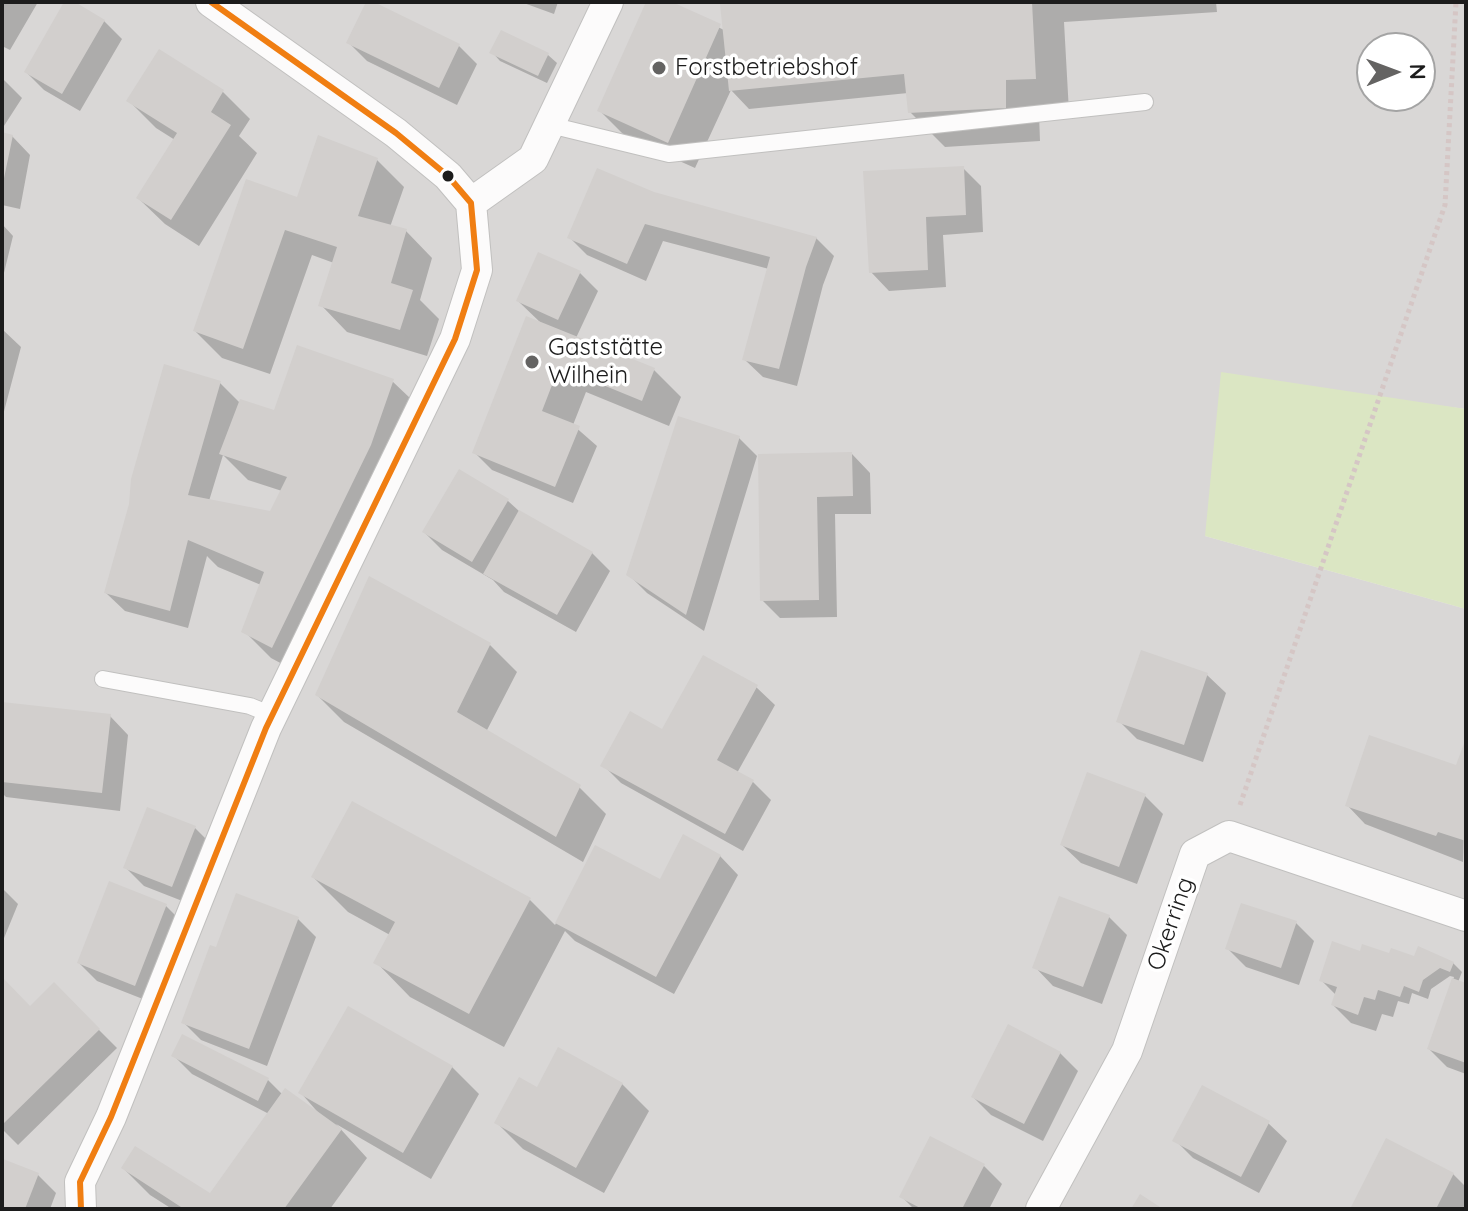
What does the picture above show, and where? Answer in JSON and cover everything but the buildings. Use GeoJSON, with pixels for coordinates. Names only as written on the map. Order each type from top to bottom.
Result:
{"type":"FeatureCollection","features":[{"type":"Feature","properties":{"kind":"street"},"geometry":{"type":"LineString","coordinates":[[81,1209],[80,1182],[111,1117],[272,715],[455,339],[477,270],[471,203],[448,176],[396,133],[211,2]]}},
{"type":"Feature","properties":{"kind":"street"},"geometry":{"type":"LineString","coordinates":[[471,203],[533,159],[608,2]]}},
{"type":"Feature","properties":{"kind":"street"},"geometry":{"type":"LineString","coordinates":[[1229,836],[1466,916]]}},
{"type":"Feature","properties":{"kind":"street","name":"Okerring"},"geometry":{"type":"LineString","coordinates":[[1041,1209],[1127,1051],[1195,854],[1229,836]]}},
{"type":"Feature","properties":{"kind":"lane"},"geometry":{"type":"LineString","coordinates":[[550,125],[669,154],[1145,102]]}},
{"type":"Feature","properties":{"kind":"lane"},"geometry":{"type":"LineString","coordinates":[[103,679],[250,706],[272,715]]}},
{"type":"Feature","properties":{"kind":"path"},"geometry":{"type":"LineString","coordinates":[[1229,836],[1445,205],[1456,2]]}},
{"type":"Feature","properties":{"kind":"shaded area"},"geometry":{"type":"Polygon","coordinates":[[[2,2],[1466,2],[1466,409],[1367,397],[1205,536],[1466,609],[1466,1209],[2,1209],[2,2]]]}},
{"type":"Feature","properties":{"kind":"green space"},"geometry":{"type":"Polygon","coordinates":[[[1221,372],[1466,409],[1466,609],[1205,536],[1221,372]]]}},
{"type":"Feature","properties":{"kind":"transit line"},"geometry":{"type":"LineString","coordinates":[[81,1209],[80,1182],[111,1117],[266,728],[455,339],[477,270],[471,203],[448,176],[396,133],[211,2]]}},
{"type":"Feature","properties":{"kind":"place","name":"Forstbetriebshof"},"geometry":{"type":"Point","coordinates":[659,68]}},
{"type":"Feature","properties":{"kind":"place","name":"Gaststätte Wilhein"},"geometry":{"type":"Point","coordinates":[532,362]}}]}
